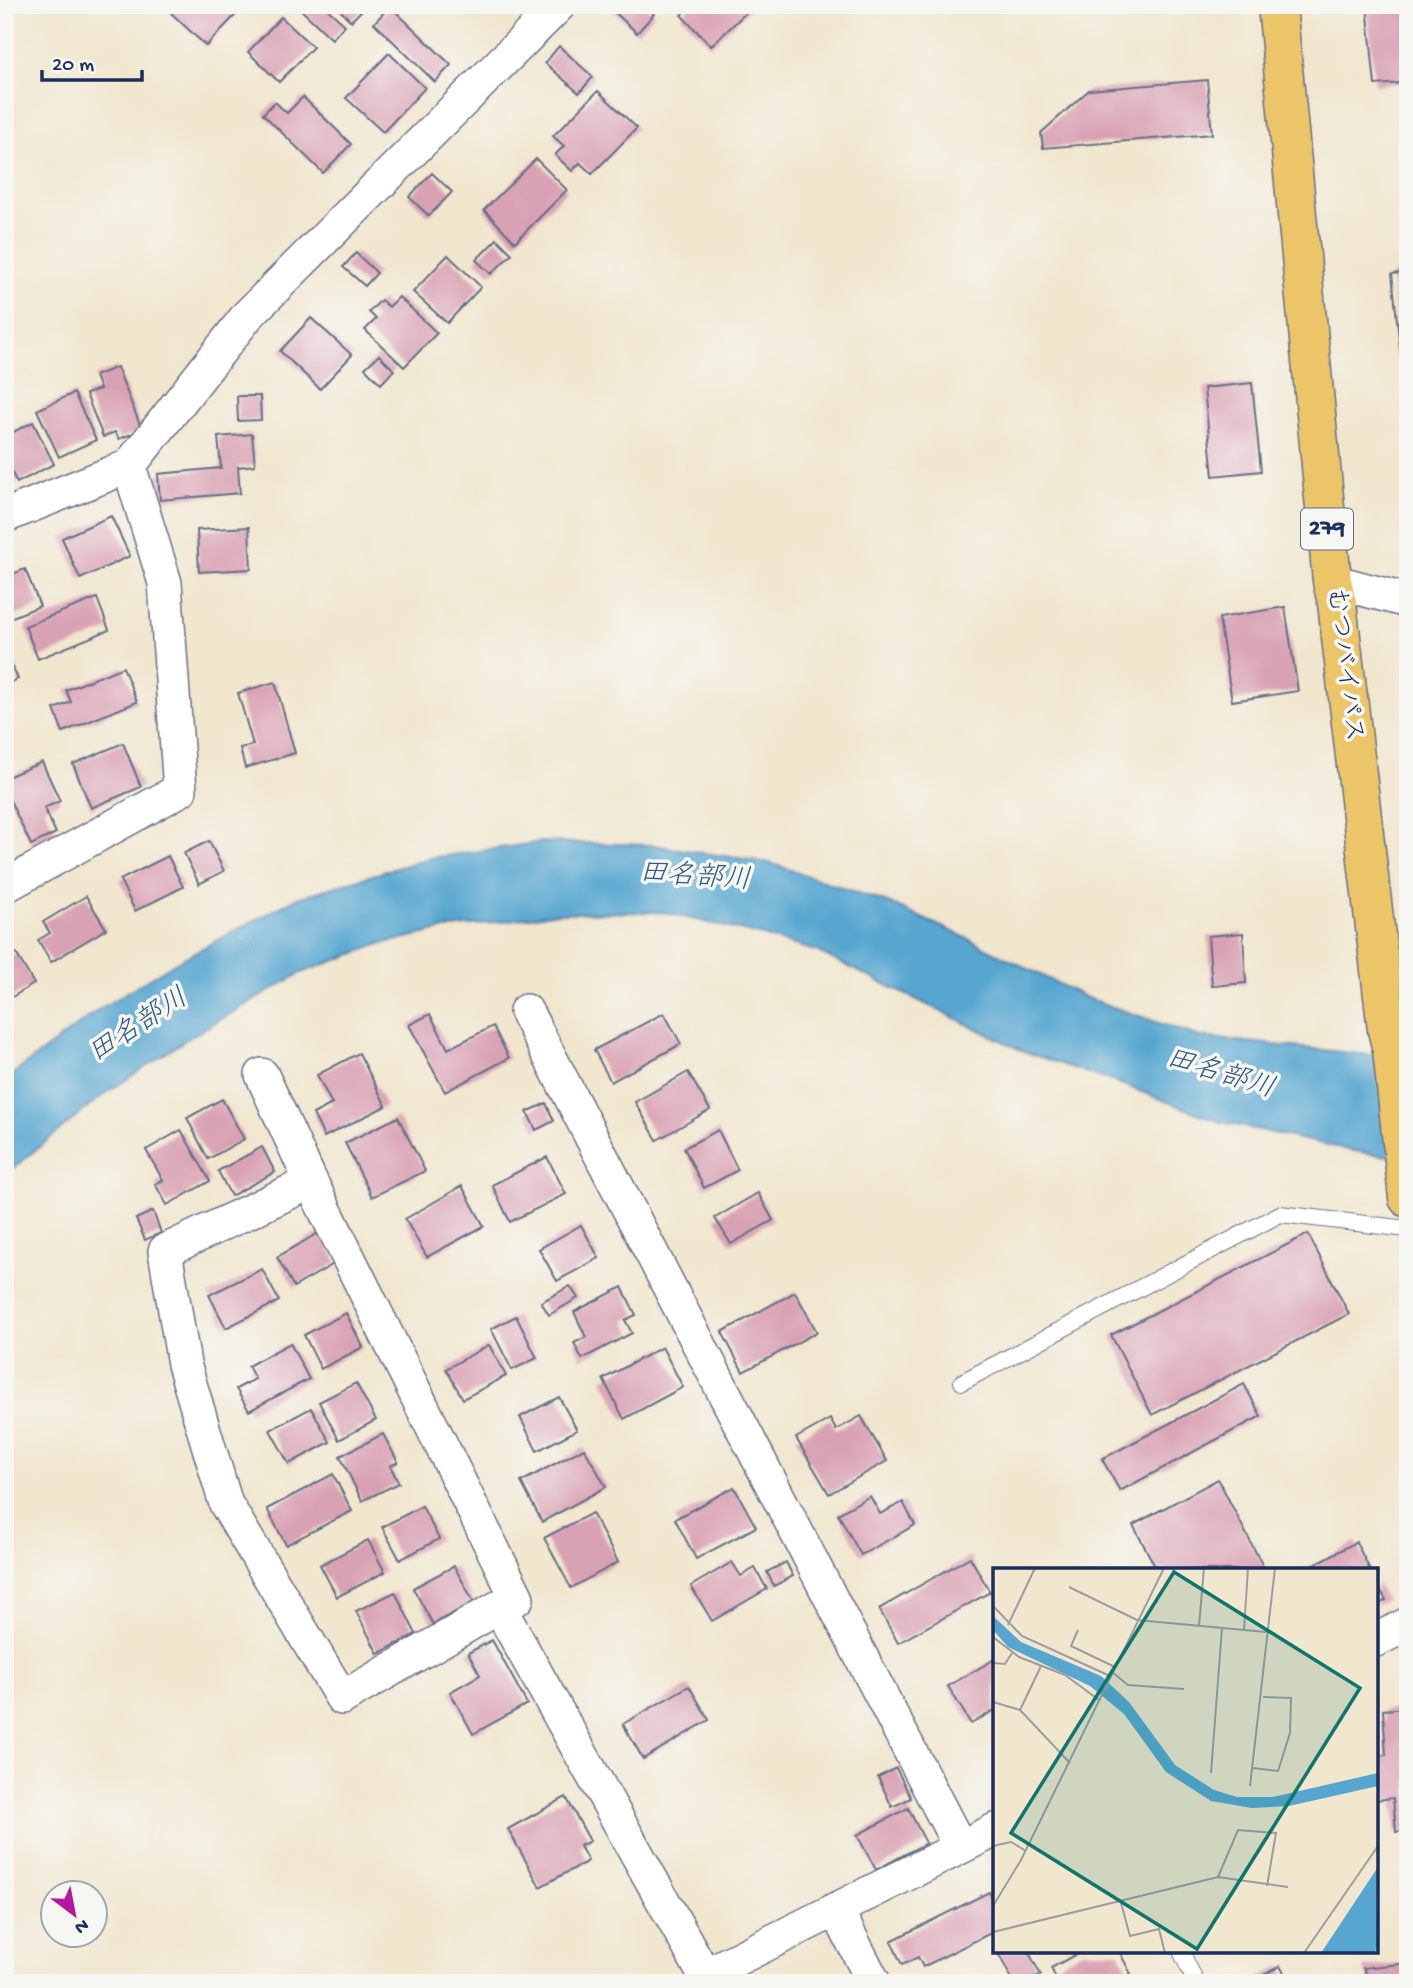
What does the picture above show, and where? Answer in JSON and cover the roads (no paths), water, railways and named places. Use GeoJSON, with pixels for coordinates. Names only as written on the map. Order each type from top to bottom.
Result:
{"type":"FeatureCollection","features":[{"type":"Feature","properties":{"kind":"highway","name":"むつバイパス"},"geometry":{"type":"LineString","coordinates":[[1277,5],[1332,580],[1396,1037],[1407,1188]]}},
{"type":"Feature","properties":{"kind":"street"},"geometry":{"type":"LineString","coordinates":[[5,516],[129,466],[248,315],[559,5]]}},
{"type":"Feature","properties":{"kind":"street"},"geometry":{"type":"LineString","coordinates":[[5,886],[180,790],[165,583],[129,466]]}},
{"type":"Feature","properties":{"kind":"street"},"geometry":{"type":"LineString","coordinates":[[1332,580],[1408,601]]}},
{"type":"Feature","properties":{"kind":"street"},"geometry":{"type":"LineString","coordinates":[[526,1011],[960,1847]]}},
{"type":"Feature","properties":{"kind":"street"},"geometry":{"type":"LineString","coordinates":[[262,1075],[311,1182],[517,1598],[342,1698],[226,1504],[184,1364],[165,1251],[311,1182]]}},
{"type":"Feature","properties":{"kind":"street"},"geometry":{"type":"LineString","coordinates":[[499,1607],[707,1979],[836,1909],[993,1831]]}},
{"type":"Feature","properties":{"kind":"street"},"geometry":{"type":"LineString","coordinates":[[1378,1639],[1408,1624]]}},
{"type":"Feature","properties":{"kind":"street"},"geometry":{"type":"LineString","coordinates":[[836,1909],[874,1983]]}},
{"type":"Feature","properties":{"kind":"lane"},"geometry":{"type":"LineString","coordinates":[[962,1382],[1280,1214],[1408,1229]]}},
{"type":"Feature","properties":{"kind":"lane"},"geometry":{"type":"LineString","coordinates":[[1182,1953],[1196,1983]]}},
{"type":"Feature","properties":{"kind":"water","name":"田名部川"},"geometry":{"type":"Polygon","coordinates":[[[543,842],[653,845],[770,863],[888,903],[958,934],[1087,998],[1200,1037],[1408,1059],[1408,1159],[1354,1151],[1218,1121],[1118,1083],[1025,1052],[816,951],[662,912],[559,913],[446,929],[380,944],[301,973],[190,1037],[102,1096],[5,1175],[5,1080],[98,1010],[176,962],[297,898],[429,858],[543,842]]]}}]}
